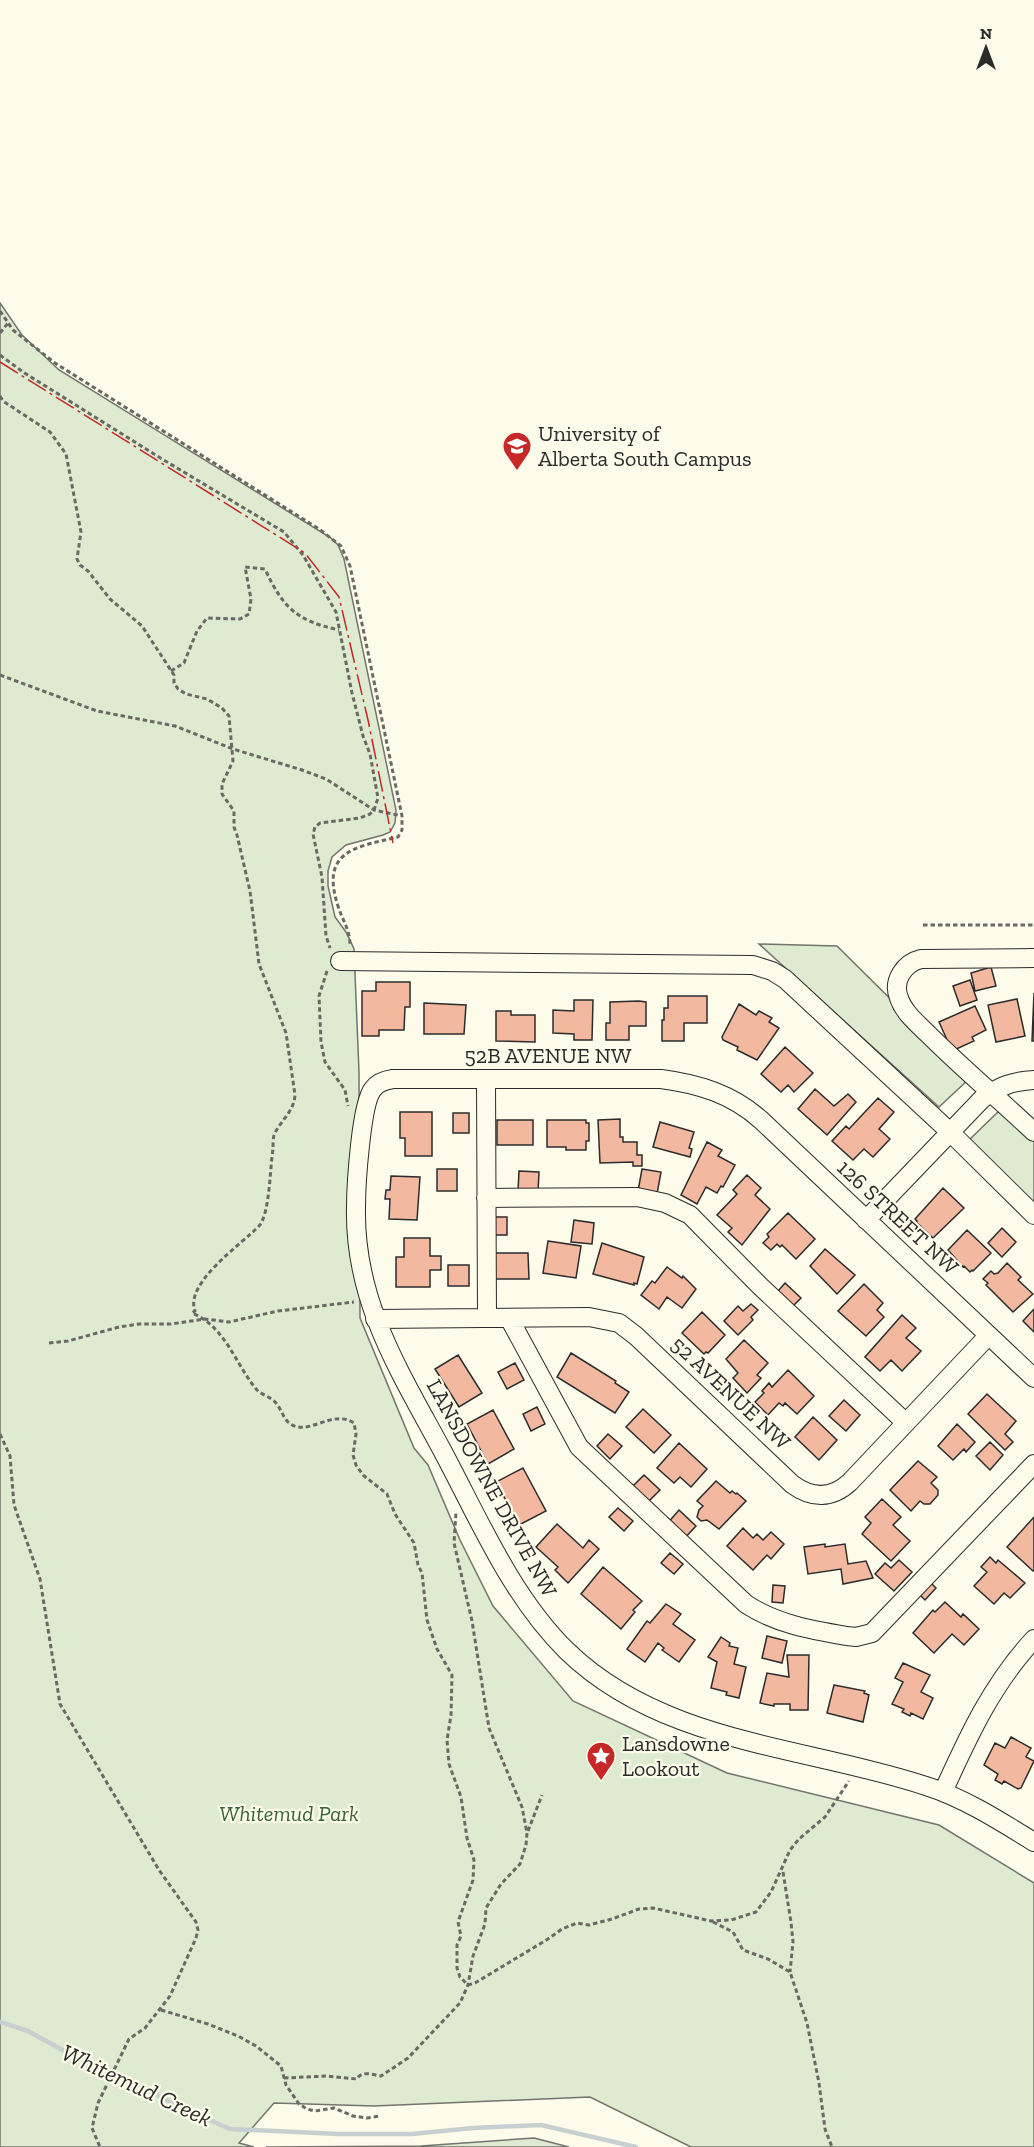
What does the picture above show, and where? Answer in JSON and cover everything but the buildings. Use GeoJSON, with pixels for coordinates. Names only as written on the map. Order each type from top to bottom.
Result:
{"type":"FeatureCollection","features":[{"type":"Feature","properties":{"kind":"street"},"geometry":{"type":"LineString","coordinates":[[1034,958],[921,959],[907,966],[898,981],[899,999],[908,1013],[965,1071],[1034,1132]]}},
{"type":"Feature","properties":{"kind":"street"},"geometry":{"type":"LineString","coordinates":[[336,959],[753,965],[772,971],[785,979],[950,1132],[1034,1215]]}},
{"type":"Feature","properties":{"kind":"street","name":"52B AVENUE NW"},"geometry":{"type":"LineString","coordinates":[[372,1090],[384,1081],[393,1079],[661,1079],[703,1086],[726,1096]]}},
{"type":"Feature","properties":{"kind":"street"},"geometry":{"type":"LineString","coordinates":[[486,1079],[486,1318]]}},
{"type":"Feature","properties":{"kind":"street"},"geometry":{"type":"LineString","coordinates":[[866,1220],[991,1092],[1009,1083],[1034,1080]]}},
{"type":"Feature","properties":{"kind":"street","name":"LANSDOWNE DRIVE NW"},"geometry":{"type":"LineString","coordinates":[[372,1090],[364,1121],[356,1193],[356,1226],[360,1264],[375,1319],[393,1358],[509,1575],[530,1608],[566,1650],[599,1678],[634,1700],[675,1719],[913,1781],[943,1792],[990,1815],[1034,1842]]}},
{"type":"Feature","properties":{"kind":"street","name":"126 STREET NW"},"geometry":{"type":"LineString","coordinates":[[726,1096],[751,1112],[1034,1378]]}},
{"type":"Feature","properties":{"kind":"street"},"geometry":{"type":"LineString","coordinates":[[486,1198],[637,1197],[652,1199],[677,1208],[701,1226],[760,1286],[905,1422]]}},
{"type":"Feature","properties":{"kind":"street","name":"52 AVENUE NW"},"geometry":{"type":"LineString","coordinates":[[375,1319],[589,1317],[619,1323],[636,1336],[792,1484],[799,1490],[814,1496],[829,1495],[844,1488],[988,1336]]}},
{"type":"Feature","properties":{"kind":"street"},"geometry":{"type":"LineString","coordinates":[[509,1318],[579,1447],[746,1604],[762,1614],[786,1623],[847,1636],[856,1637],[872,1633],[1034,1464]]}},
{"type":"Feature","properties":{"kind":"street"},"geometry":{"type":"LineString","coordinates":[[943,1792],[988,1700],[1030,1650]]}},
{"type":"Feature","properties":{"kind":"path"},"geometry":{"type":"LineString","coordinates":[[0,311],[13,330],[55,363],[320,529],[341,546],[350,566],[402,816],[402,830],[398,837],[346,852],[338,860],[334,870],[337,903],[350,931],[319,996],[321,1042],[325,1062],[345,1090],[348,1106],[364,1121]]}},
{"type":"Feature","properties":{"kind":"path"},"geometry":{"type":"LineString","coordinates":[[0,333],[8,323]]}},
{"type":"Feature","properties":{"kind":"path"},"geometry":{"type":"LineString","coordinates":[[0,355],[23,372],[162,459],[284,532],[314,573],[336,612],[352,693],[370,754],[378,798],[374,810],[360,818],[320,823],[315,827],[313,834],[322,877],[326,936],[336,959]]}},
{"type":"Feature","properties":{"kind":"path"},"geometry":{"type":"LineString","coordinates":[[0,396],[3,401],[50,432],[66,454],[81,532],[77,559],[80,565],[88,571],[110,598],[142,626],[171,671],[178,689],[186,694],[207,699],[222,708],[229,716],[233,761],[222,784],[222,794],[234,811],[234,827],[250,891],[260,964],[286,1033],[295,1101],[274,1136],[267,1209],[261,1224],[204,1278],[197,1289],[193,1306],[195,1311],[192,1313],[205,1320],[221,1334],[258,1391],[275,1401],[289,1423],[299,1428],[319,1425],[337,1418],[354,1423],[356,1434],[353,1455],[356,1465],[363,1475],[387,1494],[414,1543],[418,1566],[422,1573],[427,1620],[437,1649],[452,1675],[451,1715],[447,1740],[449,1764],[462,1797],[466,1838],[474,1860],[473,1880],[458,1922],[461,1936],[457,1945],[457,1968],[460,1977],[468,1985]]}},
{"type":"Feature","properties":{"kind":"path"},"geometry":{"type":"LineString","coordinates":[[171,671],[184,663],[197,631],[207,618],[240,619],[249,614],[251,598],[245,567],[265,569],[275,592],[293,612],[313,624],[339,630]]}},
{"type":"Feature","properties":{"kind":"path"},"geometry":{"type":"LineString","coordinates":[[0,675],[97,711],[175,726],[233,749],[326,779],[374,810],[402,816]]}},
{"type":"Feature","properties":{"kind":"path"},"geometry":{"type":"LineString","coordinates":[[923,925],[1034,925]]}},
{"type":"Feature","properties":{"kind":"path"},"geometry":{"type":"LineString","coordinates":[[326,936],[336,959]]}},
{"type":"Feature","properties":{"kind":"path"},"geometry":{"type":"LineString","coordinates":[[50,1343],[77,1339],[118,1327],[205,1320],[229,1322],[278,1311],[369,1300]]}},
{"type":"Feature","properties":{"kind":"path"},"geometry":{"type":"LineString","coordinates":[[0,1434],[10,1456],[14,1505],[40,1579],[60,1704],[159,1870],[196,1922],[198,1930],[180,1977],[161,2010],[145,2028],[129,2039],[98,2103],[92,2128],[100,2147]]}},
{"type":"Feature","properties":{"kind":"path"},"geometry":{"type":"LineString","coordinates":[[460,1484],[454,1522],[454,1543],[471,1621],[489,1728],[522,1807],[527,1833]]}},
{"type":"Feature","properties":{"kind":"path"},"geometry":{"type":"LineString","coordinates":[[711,1921],[730,1920],[756,1912],[771,1892],[783,1870],[790,1850],[825,1817],[858,1767]]}},
{"type":"Feature","properties":{"kind":"path"},"geometry":{"type":"LineString","coordinates":[[284,2078],[327,2076],[357,2079],[366,2073],[381,2076],[408,2058],[460,2003],[468,1985],[473,1956],[485,1924],[486,1908],[501,1884],[520,1864],[527,1833],[542,1795]]}},
{"type":"Feature","properties":{"kind":"path"},"geometry":{"type":"LineString","coordinates":[[783,1870],[793,1942],[790,1972],[807,2023],[825,2129],[832,2147]]}},
{"type":"Feature","properties":{"kind":"path"},"geometry":{"type":"LineString","coordinates":[[468,1985],[549,1940],[562,1929],[577,1923],[588,1925],[639,1909],[653,1908],[711,1921],[733,1932],[743,1950],[768,1959],[790,1972]]}},
{"type":"Feature","properties":{"kind":"path"},"geometry":{"type":"LineString","coordinates":[[161,2010],[208,2024],[247,2041],[273,2058],[281,2066],[284,2078],[299,2104],[307,2109],[315,2111],[334,2108],[352,2116],[367,2118],[381,2116]]}},
{"type":"Feature","properties":{"kind":"green space","name":"Whitemud Park"},"geometry":{"type":"Polygon","coordinates":[[[0,303],[22,335],[59,370],[331,538],[338,545],[344,559],[396,810],[395,823],[390,832],[346,845],[332,857],[328,871],[328,886],[335,917],[346,932],[354,949],[359,1072],[360,1318],[414,1448],[428,1465],[460,1540],[493,1606],[573,1701],[727,1773],[939,1825],[1034,1883],[1034,2147],[691,2147],[590,2097],[374,2106],[274,2103],[239,2143],[254,2147],[0,2147],[0,303]]]}},
{"type":"Feature","properties":{"kind":"green space"},"geometry":{"type":"Polygon","coordinates":[[[759,944],[837,946],[970,1078],[939,1107],[759,944]]]}},
{"type":"Feature","properties":{"kind":"green space"},"geometry":{"type":"Polygon","coordinates":[[[1001,1109],[1034,1141],[1034,1205],[968,1141],[1001,1109]]]}},
{"type":"Feature","properties":{"kind":"green space"},"geometry":{"type":"Polygon","coordinates":[[[534,2138],[569,2147],[266,2147],[421,2146],[534,2138]]]}},
{"type":"Feature","properties":{"kind":"waterway","name":"Whitemud Creek"},"geometry":{"type":"LineString","coordinates":[[0,2022],[28,2031],[77,2058],[118,2074],[176,2105],[230,2129],[338,2134],[412,2134],[541,2125],[636,2147]]}},
{"type":"Feature","properties":{"kind":"power"},"geometry":{"type":"LineString","coordinates":[[0,362],[305,553],[339,597],[368,720],[393,843]]}},
{"type":"Feature","properties":{"kind":"place","name":"University of Alberta South Campus"},"geometry":{"type":"Point","coordinates":[517,472]}},
{"type":"Feature","properties":{"kind":"place","name":"Lansdowne Lookout"},"geometry":{"type":"Point","coordinates":[601,1782]}}]}
